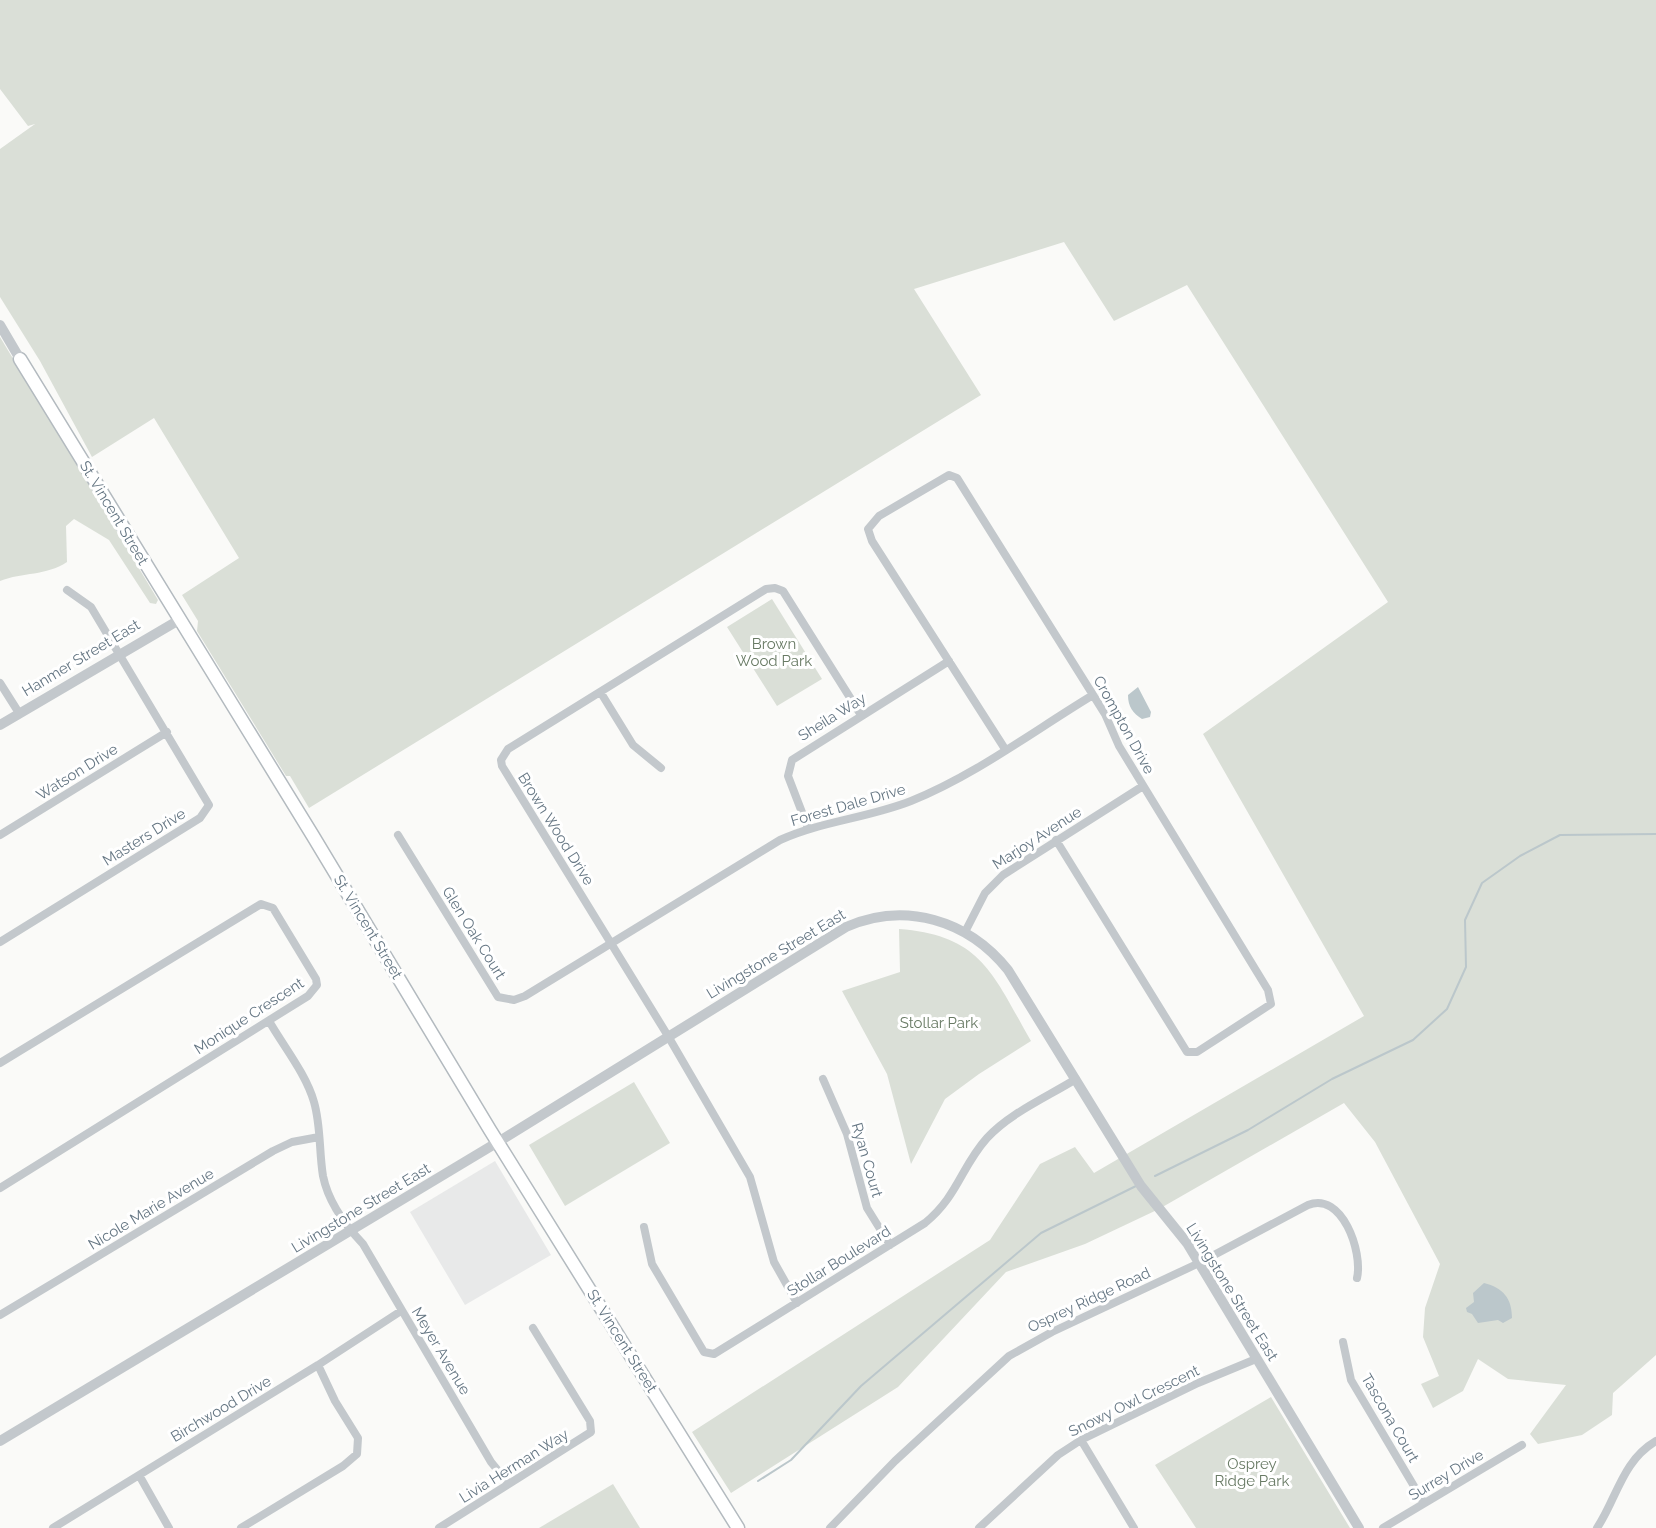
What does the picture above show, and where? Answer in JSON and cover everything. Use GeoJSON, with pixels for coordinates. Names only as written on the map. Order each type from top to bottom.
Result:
{"type":"FeatureCollection","features":[{"type":"Feature","properties":{"kind":"main road","name":"St. Vincent Street"},"geometry":{"type":"LineString","coordinates":[[20,359],[498,1142],[738,1528]]}},
{"type":"Feature","properties":{"kind":"street","name":"St. Vincent Street"},"geometry":{"type":"LineString","coordinates":[[0,325],[20,359]]}},
{"type":"Feature","properties":{"kind":"street","name":"Crompton Drive"},"geometry":{"type":"LineString","coordinates":[[1005,749],[872,541],[868,529],[879,516],[949,475],[957,478],[1093,695],[1143,786],[1271,997],[1271,1004],[1265,1010],[1192,1054],[1182,1048],[1056,840]]}},
{"type":"Feature","properties":{"kind":"street","name":"Brown Wood Drive"},"geometry":{"type":"LineString","coordinates":[[797,1303],[774,1262],[750,1177],[668,1036],[502,766],[501,759],[508,749],[766,589],[775,588],[783,591],[861,715]]}},
{"type":"Feature","properties":{"kind":"street","name":"Masters Drive"},"geometry":{"type":"LineString","coordinates":[[0,942],[205,814],[207,799],[91,607],[67,590]]}},
{"type":"Feature","properties":{"kind":"street","name":"Hanmer Street East"},"geometry":{"type":"LineString","coordinates":[[0,725],[119,653],[179,620]]}},
{"type":"Feature","properties":{"kind":"street","name":"Sheila Way"},"geometry":{"type":"LineString","coordinates":[[808,828],[788,776],[792,760],[949,662]]}},
{"type":"Feature","properties":{"kind":"street"},"geometry":{"type":"LineString","coordinates":[[0,683],[19,713]]}},
{"type":"Feature","properties":{"kind":"street"},"geometry":{"type":"LineString","coordinates":[[601,693],[633,745],[661,768]]}},
{"type":"Feature","properties":{"kind":"street","name":"Forest Dale Drive"},"geometry":{"type":"LineString","coordinates":[[611,943],[763,849],[808,828],[892,808],[917,799],[1093,695]]}},
{"type":"Feature","properties":{"kind":"street","name":"Watson Drive"},"geometry":{"type":"LineString","coordinates":[[0,835],[167,732]]}},
{"type":"Feature","properties":{"kind":"street","name":"Marjoy Avenue"},"geometry":{"type":"LineString","coordinates":[[964,932],[992,884],[1010,869],[1143,786]]}},
{"type":"Feature","properties":{"kind":"street","name":"Glen Oak Court"},"geometry":{"type":"LineString","coordinates":[[398,835],[498,997],[514,1000],[525,996],[611,943]]}},
{"type":"Feature","properties":{"kind":"street","name":"Monique Crescent"},"geometry":{"type":"LineString","coordinates":[[0,1063],[261,904],[273,908],[313,973],[317,985],[308,996],[269,1021],[0,1188]]}},
{"type":"Feature","properties":{"kind":"street","name":"Livingstone Street East"},"geometry":{"type":"LineString","coordinates":[[0,1441],[351,1231],[859,921],[882,916],[908,915],[933,919],[964,932],[984,944],[1008,970],[1141,1186],[1180,1234],[1199,1263],[1359,1528]]}},
{"type":"Feature","properties":{"kind":"street","name":"Meyer Avenue"},"geometry":{"type":"LineString","coordinates":[[269,1021],[312,1094],[327,1188],[351,1231],[363,1244],[491,1462],[509,1484]]}},
{"type":"Feature","properties":{"kind":"street","name":"Ryan Court"},"geometry":{"type":"LineString","coordinates":[[824,1079],[847,1134],[867,1208],[890,1245]]}},
{"type":"Feature","properties":{"kind":"street","name":"Stollar Boulevard"},"geometry":{"type":"LineString","coordinates":[[644,1227],[652,1264],[704,1352],[719,1352],[925,1223],[945,1205],[978,1149],[994,1131],[1076,1079]]}},
{"type":"Feature","properties":{"kind":"street","name":"Nicole Marie Avenue"},"geometry":{"type":"LineString","coordinates":[[0,1315],[273,1151],[292,1142],[320,1137]]}},
{"type":"Feature","properties":{"kind":"street","name":"Osprey Ridge Road"},"geometry":{"type":"LineString","coordinates":[[830,1528],[895,1461],[1009,1356],[1041,1337],[1199,1263],[1308,1205],[1322,1201],[1335,1209],[1353,1239],[1359,1256],[1357,1278]]}},
{"type":"Feature","properties":{"kind":"street","name":"Birchwood Drive"},"geometry":{"type":"LineString","coordinates":[[53,1528],[318,1365],[401,1311]]}},
{"type":"Feature","properties":{"kind":"street","name":"Livia Herman Way"},"geometry":{"type":"LineString","coordinates":[[439,1528],[586,1437],[591,1430],[590,1421],[533,1328]]}},
{"type":"Feature","properties":{"kind":"street","name":"Tascona Court"},"geometry":{"type":"LineString","coordinates":[[1343,1342],[1351,1380],[1424,1503]]}},
{"type":"Feature","properties":{"kind":"street","name":"Snowy Owl Crescent"},"geometry":{"type":"LineString","coordinates":[[979,1528],[1058,1455],[1081,1440],[1198,1383],[1256,1359]]}},
{"type":"Feature","properties":{"kind":"street"},"geometry":{"type":"LineString","coordinates":[[241,1528],[343,1466],[357,1454],[358,1438],[335,1401],[318,1365]]}},
{"type":"Feature","properties":{"kind":"street"},"geometry":{"type":"LineString","coordinates":[[1081,1440],[1134,1528]]}},
{"type":"Feature","properties":{"kind":"street"},"geometry":{"type":"LineString","coordinates":[[1597,1528],[1625,1471],[1637,1456],[1656,1441]]}},
{"type":"Feature","properties":{"kind":"street","name":"Surrey Drive"},"geometry":{"type":"LineString","coordinates":[[1383,1528],[1522,1445]]}},
{"type":"Feature","properties":{"kind":"street"},"geometry":{"type":"LineString","coordinates":[[139,1475],[169,1528]]}},
{"type":"Feature","properties":{"kind":"shaded area"},"geometry":{"type":"Polygon","coordinates":[[[1138,687],[1151,712],[1150,717],[1142,719],[1130,706],[1128,695],[1138,687]]]}},
{"type":"Feature","properties":{"kind":"shaded area"},"geometry":{"type":"Polygon","coordinates":[[[495,1161],[551,1255],[465,1305],[410,1212],[495,1161]]]}},
{"type":"Feature","properties":{"kind":"shaded area"},"geometry":{"type":"Polygon","coordinates":[[[1484,1283],[1505,1295],[1512,1311],[1512,1318],[1503,1323],[1498,1320],[1478,1323],[1472,1314],[1467,1312],[1466,1308],[1474,1302],[1473,1293],[1484,1283]]]}},
{"type":"Feature","properties":{"kind":"green space"},"geometry":{"type":"Polygon","coordinates":[[[0,0],[1656,0],[1656,1355],[1613,1393],[1612,1415],[1582,1435],[1538,1444],[1530,1434],[1566,1385],[1508,1379],[1478,1359],[1463,1391],[1433,1408],[1421,1384],[1439,1376],[1423,1337],[1425,1308],[1440,1264],[1375,1142],[1344,1103],[1159,1209],[1085,1244],[1006,1272],[898,1387],[731,1493],[692,1432],[990,1240],[1040,1164],[1075,1147],[1094,1173],[1364,1016],[1203,734],[1388,602],[1187,285],[1114,321],[1064,242],[914,289],[981,395],[309,808],[290,776],[286,776],[197,631],[198,621],[182,595],[239,558],[154,418],[92,457],[40,361],[0,297],[0,149],[35,124],[28,126],[0,89],[0,0]]]}},
{"type":"Feature","properties":{"kind":"green space"},"geometry":{"type":"Polygon","coordinates":[[[0,337],[158,600],[156,604],[150,603],[109,540],[74,519],[66,526],[67,562],[51,570],[0,581],[0,337]]]}},
{"type":"Feature","properties":{"kind":"green space","name":"Brown Wood Park"},"geometry":{"type":"Polygon","coordinates":[[[772,599],[822,679],[777,706],[727,627],[772,599]]]}},
{"type":"Feature","properties":{"kind":"green space","name":"Stollar Park"},"geometry":{"type":"Polygon","coordinates":[[[899,929],[927,933],[950,940],[968,950],[983,963],[995,979],[1031,1041],[945,1099],[911,1164],[887,1074],[842,991],[900,972],[899,929]]]}},
{"type":"Feature","properties":{"kind":"green space"},"geometry":{"type":"Polygon","coordinates":[[[634,1082],[670,1143],[565,1206],[529,1145],[634,1082]]]}},
{"type":"Feature","properties":{"kind":"green space","name":"Osprey Ridge Park"},"geometry":{"type":"Polygon","coordinates":[[[1271,1397],[1350,1528],[1196,1528],[1155,1465],[1271,1397]]]}},
{"type":"Feature","properties":{"kind":"green space"},"geometry":{"type":"Polygon","coordinates":[[[613,1484],[640,1528],[539,1528],[613,1484]]]}},
{"type":"Feature","properties":{"kind":"waterway"},"geometry":{"type":"LineString","coordinates":[[1155,1176],[1248,1130],[1332,1079],[1413,1040],[1447,1009],[1466,967],[1465,920],[1482,883],[1520,856],[1560,835],[1656,834]]}},
{"type":"Feature","properties":{"kind":"waterway"},"geometry":{"type":"LineString","coordinates":[[758,1481],[791,1460],[861,1386],[1041,1233],[1136,1186]]}}]}
